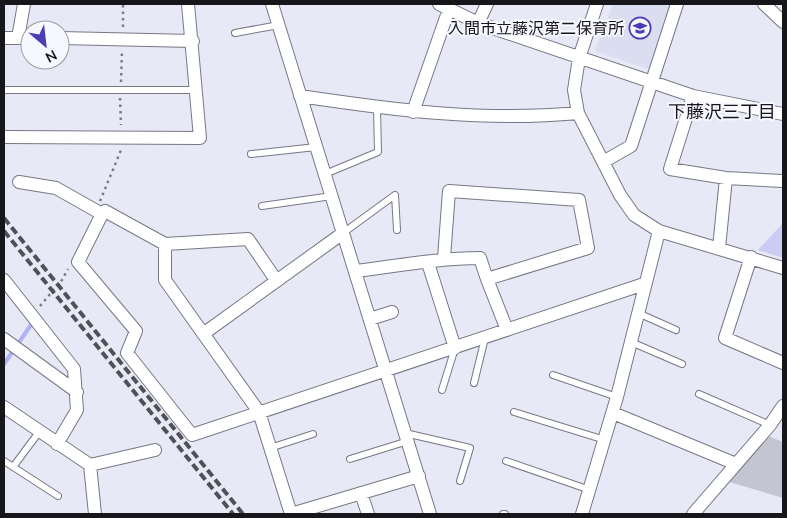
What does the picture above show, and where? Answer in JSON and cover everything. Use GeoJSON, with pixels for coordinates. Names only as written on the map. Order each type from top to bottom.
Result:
{"type":"FeatureCollection","features":[{"type":"Feature","properties":{"kind":"street"},"geometry":{"type":"LineString","coordinates":[[24,4],[24,20]]}},
{"type":"Feature","properties":{"kind":"street"},"geometry":{"type":"LineString","coordinates":[[4,137],[200,138],[193,41],[188,4]]}},
{"type":"Feature","properties":{"kind":"street"},"geometry":{"type":"LineString","coordinates":[[272,4],[430,514]]}},
{"type":"Feature","properties":{"kind":"street"},"geometry":{"type":"LineString","coordinates":[[478,23],[487,4]]}},
{"type":"Feature","properties":{"kind":"street"},"geometry":{"type":"LineString","coordinates":[[597,4],[579,58],[574,90],[578,113],[620,195],[634,215],[659,231],[783,268]]}},
{"type":"Feature","properties":{"kind":"street"},"geometry":{"type":"LineString","coordinates":[[604,162],[631,146],[650,82],[677,4]]}},
{"type":"Feature","properties":{"kind":"street"},"geometry":{"type":"LineString","coordinates":[[764,4],[783,22]]}},
{"type":"Feature","properties":{"kind":"street"},"geometry":{"type":"LineString","coordinates":[[413,112],[444,6],[478,23],[692,96],[783,114]]}},
{"type":"Feature","properties":{"kind":"street"},"geometry":{"type":"LineString","coordinates":[[4,38],[20,38]]}},
{"type":"Feature","properties":{"kind":"street"},"geometry":{"type":"LineString","coordinates":[[70,38],[193,41]]}},
{"type":"Feature","properties":{"kind":"street"},"geometry":{"type":"LineString","coordinates":[[300,96],[413,112],[535,117],[578,113]]}},
{"type":"Feature","properties":{"kind":"street"},"geometry":{"type":"LineString","coordinates":[[692,96],[670,169],[726,178],[783,181]]}},
{"type":"Feature","properties":{"kind":"street"},"geometry":{"type":"LineString","coordinates":[[719,248],[726,178]]}},
{"type":"Feature","properties":{"kind":"street"},"geometry":{"type":"LineString","coordinates":[[20,182],[56,188],[98,213],[105,211],[165,244],[248,239],[276,280]]}},
{"type":"Feature","properties":{"kind":"street"},"geometry":{"type":"LineString","coordinates":[[444,258],[449,191],[579,200],[588,248],[487,279]]}},
{"type":"Feature","properties":{"kind":"street"},"geometry":{"type":"LineString","coordinates":[[98,213],[78,262],[136,331],[127,353],[192,435],[644,284]]}},
{"type":"Feature","properties":{"kind":"street"},"geometry":{"type":"LineString","coordinates":[[582,514],[618,397],[644,284],[659,231]]}},
{"type":"Feature","properties":{"kind":"street"},"geometry":{"type":"LineString","coordinates":[[203,334],[343,233]]}},
{"type":"Feature","properties":{"kind":"street"},"geometry":{"type":"LineString","coordinates":[[165,244],[166,280],[259,412],[291,514],[315,510],[361,493],[419,476]]}},
{"type":"Feature","properties":{"kind":"street"},"geometry":{"type":"LineString","coordinates":[[356,271],[428,263],[444,258],[480,258],[507,330]]}},
{"type":"Feature","properties":{"kind":"street"},"geometry":{"type":"LineString","coordinates":[[751,258],[725,338],[783,363]]}},
{"type":"Feature","properties":{"kind":"street"},"geometry":{"type":"LineString","coordinates":[[428,263],[455,348]]}},
{"type":"Feature","properties":{"kind":"street"},"geometry":{"type":"LineString","coordinates":[[4,280],[74,369],[77,410],[57,444]]}},
{"type":"Feature","properties":{"kind":"street"},"geometry":{"type":"LineString","coordinates":[[370,319],[392,312]]}},
{"type":"Feature","properties":{"kind":"street"},"geometry":{"type":"LineString","coordinates":[[4,339],[77,392]]}},
{"type":"Feature","properties":{"kind":"street"},"geometry":{"type":"LineString","coordinates":[[693,514],[770,425],[783,406]]}},
{"type":"Feature","properties":{"kind":"street"},"geometry":{"type":"LineString","coordinates":[[4,407],[90,465],[155,450]]}},
{"type":"Feature","properties":{"kind":"street"},"geometry":{"type":"LineString","coordinates":[[612,413],[736,464]]}},
{"type":"Feature","properties":{"kind":"street"},"geometry":{"type":"LineString","coordinates":[[90,465],[95,514]]}},
{"type":"Feature","properties":{"kind":"street"},"geometry":{"type":"LineString","coordinates":[[361,493],[368,514]]}},
{"type":"Feature","properties":{"kind":"lane"},"geometry":{"type":"LineString","coordinates":[[235,33],[279,25]]}},
{"type":"Feature","properties":{"kind":"lane"},"geometry":{"type":"LineString","coordinates":[[4,90],[197,90]]}},
{"type":"Feature","properties":{"kind":"lane"},"geometry":{"type":"LineString","coordinates":[[325,174],[378,152],[377,108]]}},
{"type":"Feature","properties":{"kind":"lane"},"geometry":{"type":"LineString","coordinates":[[251,154],[316,147]]}},
{"type":"Feature","properties":{"kind":"lane"},"geometry":{"type":"LineString","coordinates":[[343,233],[395,195],[397,230]]}},
{"type":"Feature","properties":{"kind":"lane"},"geometry":{"type":"LineString","coordinates":[[262,206],[332,196]]}},
{"type":"Feature","properties":{"kind":"lane"},"geometry":{"type":"LineString","coordinates":[[638,313],[676,330]]}},
{"type":"Feature","properties":{"kind":"lane"},"geometry":{"type":"LineString","coordinates":[[474,384],[485,338]]}},
{"type":"Feature","properties":{"kind":"lane"},"geometry":{"type":"LineString","coordinates":[[631,342],[682,364]]}},
{"type":"Feature","properties":{"kind":"lane"},"geometry":{"type":"LineString","coordinates":[[442,390],[455,348]]}},
{"type":"Feature","properties":{"kind":"lane"},"geometry":{"type":"LineString","coordinates":[[554,375],[618,397]]}},
{"type":"Feature","properties":{"kind":"lane"},"geometry":{"type":"LineString","coordinates":[[699,394],[770,425]]}},
{"type":"Feature","properties":{"kind":"lane"},"geometry":{"type":"LineString","coordinates":[[514,412],[605,440]]}},
{"type":"Feature","properties":{"kind":"lane"},"geometry":{"type":"LineString","coordinates":[[13,467],[39,432]]}},
{"type":"Feature","properties":{"kind":"lane"},"geometry":{"type":"LineString","coordinates":[[270,448],[313,434]]}},
{"type":"Feature","properties":{"kind":"lane"},"geometry":{"type":"LineString","coordinates":[[350,459],[407,437],[470,448],[460,481]]}},
{"type":"Feature","properties":{"kind":"lane"},"geometry":{"type":"LineString","coordinates":[[4,460],[58,496]]}},
{"type":"Feature","properties":{"kind":"lane"},"geometry":{"type":"LineString","coordinates":[[506,461],[590,490]]}},
{"type":"Feature","properties":{"kind":"path"},"geometry":{"type":"LineString","coordinates":[[98,213],[120,151],[123,4]]}},
{"type":"Feature","properties":{"kind":"path"},"geometry":{"type":"LineString","coordinates":[[33,316],[62,280],[70,263]]}},
{"type":"Feature","properties":{"kind":"shaded area","name":"入間市立藤沢第二保育所"},"geometry":{"type":"Polygon","coordinates":[[[613,4],[683,4],[660,73],[595,51],[613,4]]]}},
{"type":"Feature","properties":{"kind":"shaded area"},"geometry":{"type":"Polygon","coordinates":[[[783,223],[783,258],[758,250],[783,223]]]}},
{"type":"Feature","properties":{"kind":"building"},"geometry":{"type":"Polygon","coordinates":[[[766,435],[783,442],[783,498],[726,481],[766,435]]]}},
{"type":"Feature","properties":{"kind":"waterway"},"geometry":{"type":"LineString","coordinates":[[4,364],[33,322]]}},
{"type":"Feature","properties":{"kind":"railway"},"geometry":{"type":"LineString","coordinates":[[4,218],[243,514]]}},
{"type":"Feature","properties":{"kind":"railway"},"geometry":{"type":"LineString","coordinates":[[4,231],[233,514]]}},
{"type":"Feature","properties":{"kind":"place","name":"入間市立藤沢第二保育所"},"geometry":{"type":"Point","coordinates":[640,28]}},
{"type":"Feature","properties":{"kind":"district","name":"下藤沢三丁目"},"geometry":{"type":"Point","coordinates":[722,112]}}]}
